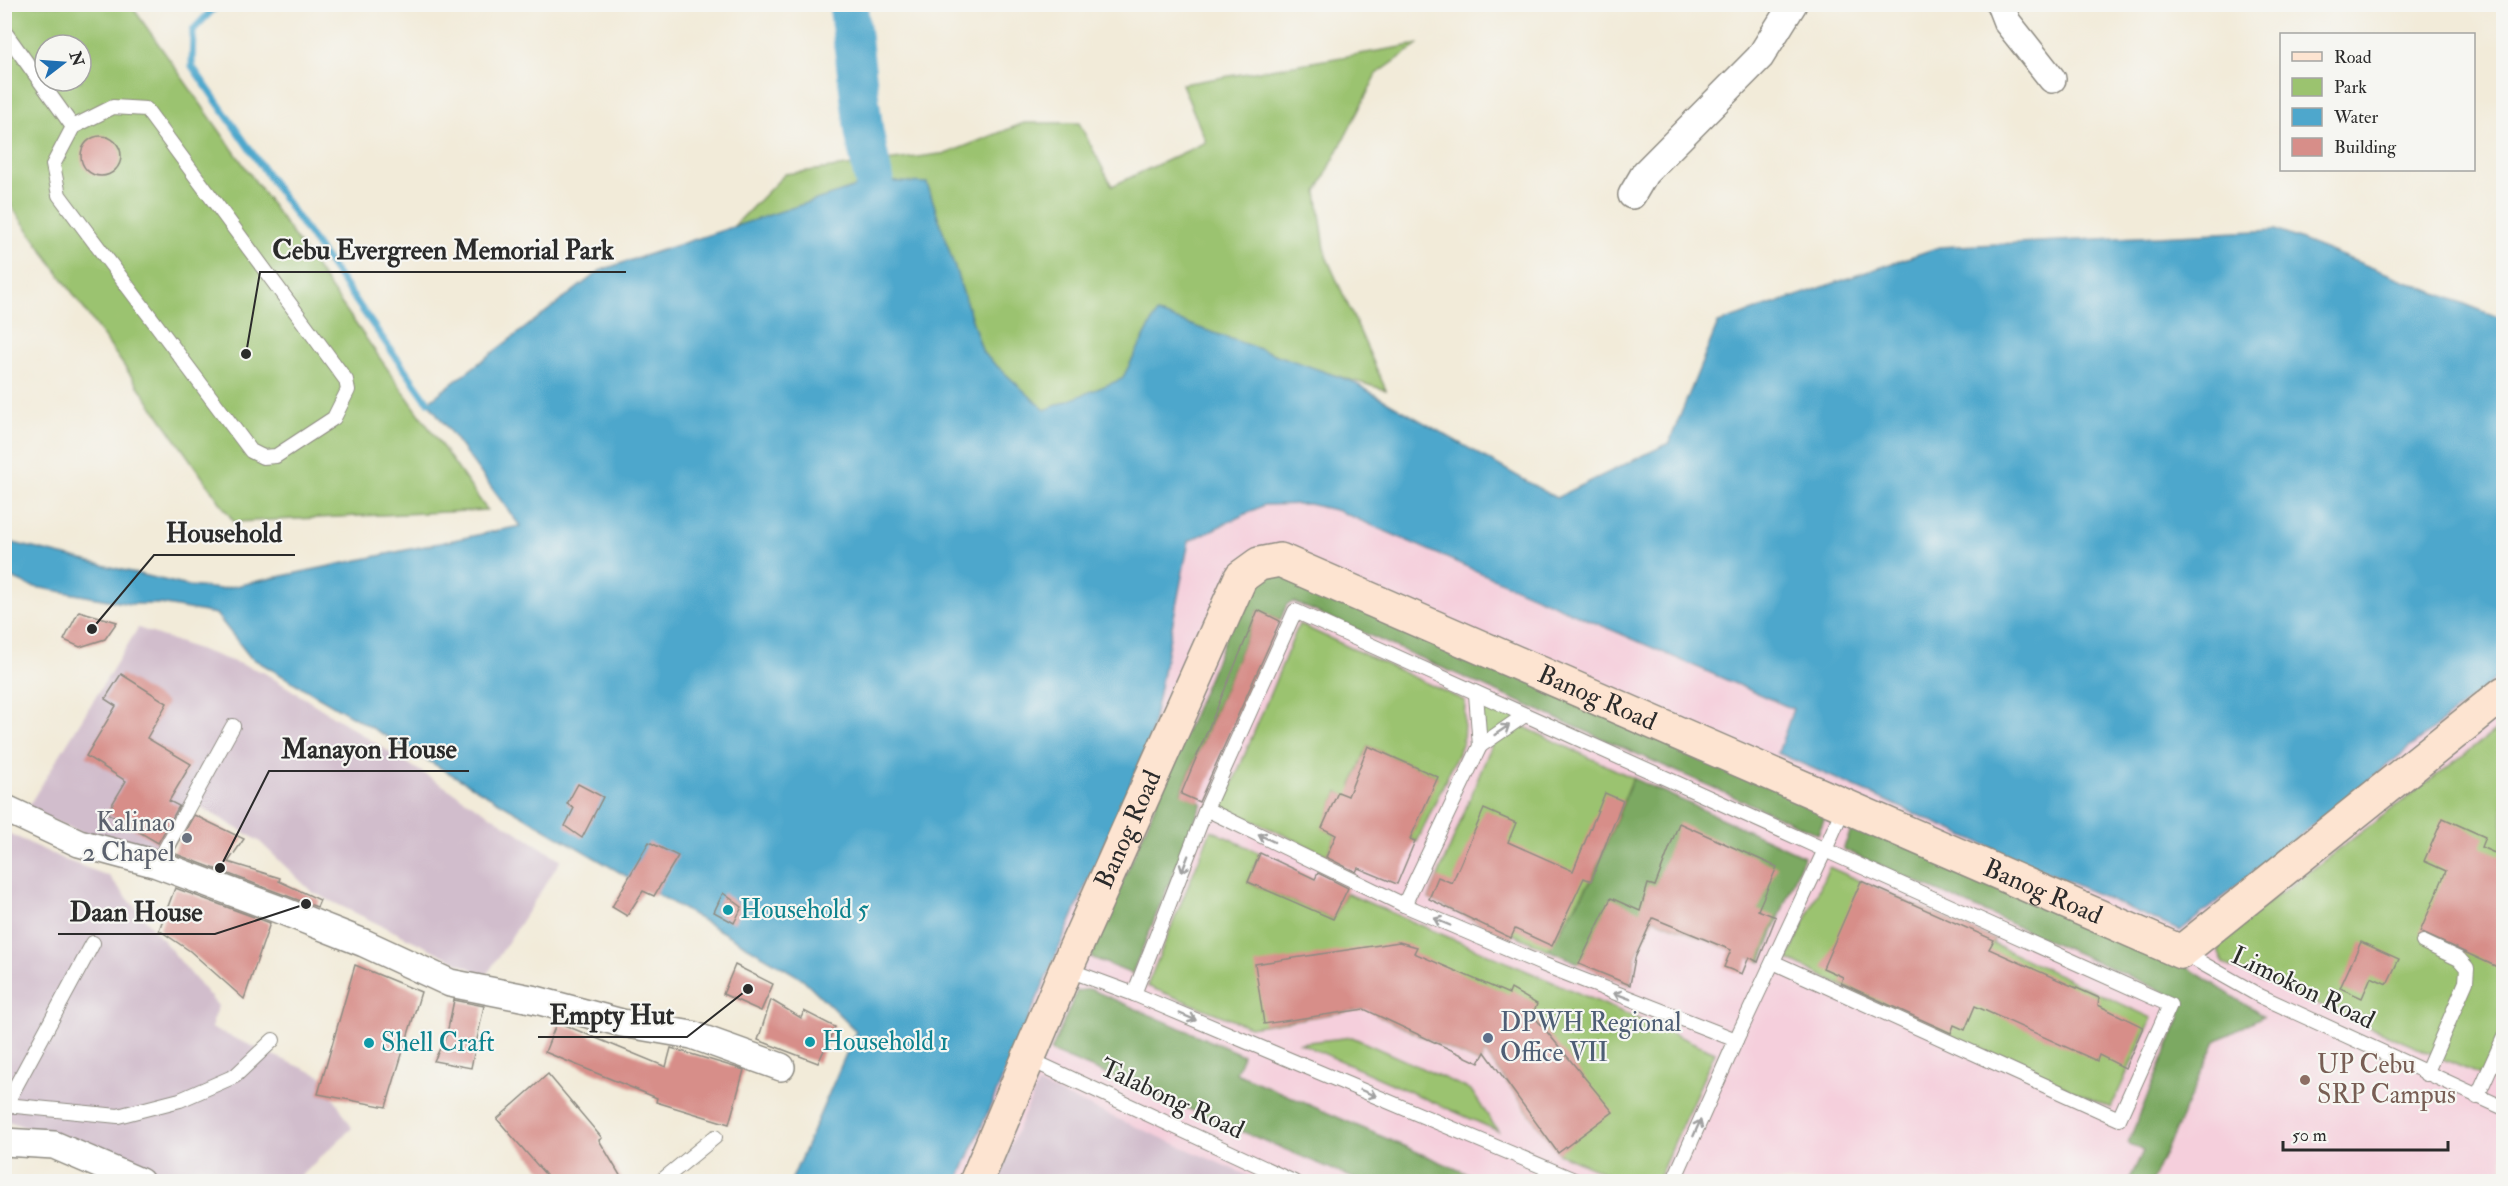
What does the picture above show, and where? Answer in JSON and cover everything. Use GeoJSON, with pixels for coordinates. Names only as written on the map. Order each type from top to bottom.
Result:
{"type":"FeatureCollection","features":[{"type":"Feature","properties":{"kind":"street"},"geometry":{"type":"LineString","coordinates":[[1632,195],[1645,173],[1760,57],[1793,4]]}},
{"type":"Feature","properties":{"kind":"street"},"geometry":{"type":"LineString","coordinates":[[2000,4],[2007,22],[2052,79]]}},
{"type":"Feature","properties":{"kind":"street","name":"Banog Road"},"geometry":{"type":"LineString","coordinates":[[976,1182],[1066,969],[1241,577],[1259,564],[1280,560],[2181,952]]}},
{"type":"Feature","properties":{"kind":"street"},"geometry":{"type":"LineString","coordinates":[[2181,952],[2504,693]]}},
{"type":"Feature","properties":{"kind":"street"},"geometry":{"type":"LineString","coordinates":[[4,808],[79,843],[157,864],[364,943],[450,983],[536,1000],[622,1023],[692,1035],[781,1067]]}},
{"type":"Feature","properties":{"kind":"street"},"geometry":{"type":"LineString","coordinates":[[4,1142],[54,1146],[140,1182]]}},
{"type":"Feature","properties":{"kind":"lane"},"geometry":{"type":"LineString","coordinates":[[4,31],[72,127]]}},
{"type":"Feature","properties":{"kind":"lane"},"geometry":{"type":"LineString","coordinates":[[113,107],[146,109],[345,380],[348,390],[334,418],[276,456],[263,457],[251,451],[59,195],[52,165],[72,127],[113,107]]}},
{"type":"Feature","properties":{"kind":"lane"},"geometry":{"type":"LineString","coordinates":[[1134,994],[1206,809],[1294,611],[2170,1005],[2119,1119],[1773,962]]}},
{"type":"Feature","properties":{"kind":"lane"},"geometry":{"type":"LineString","coordinates":[[1476,694],[1480,746]]}},
{"type":"Feature","properties":{"kind":"lane"},"geometry":{"type":"LineString","coordinates":[[1404,905],[1480,746],[1525,715]]}},
{"type":"Feature","properties":{"kind":"lane"},"geometry":{"type":"LineString","coordinates":[[157,864],[233,726]]}},
{"type":"Feature","properties":{"kind":"lane"},"geometry":{"type":"LineString","coordinates":[[1673,1182],[1845,804]]}},
{"type":"Feature","properties":{"kind":"lane"},"geometry":{"type":"LineString","coordinates":[[1206,809],[1404,905],[1542,964],[1736,1040]]}},
{"type":"Feature","properties":{"kind":"lane"},"geometry":{"type":"LineString","coordinates":[[2423,942],[2459,959],[2467,968],[2466,982],[2426,1074]]}},
{"type":"Feature","properties":{"kind":"lane"},"geometry":{"type":"LineString","coordinates":[[93,943],[5,1106],[118,1116],[180,1100],[235,1076],[273,1040]]}},
{"type":"Feature","properties":{"kind":"lane","name":"Limokon Road"},"geometry":{"type":"LineString","coordinates":[[2181,952],[2260,996],[2504,1108]]}},
{"type":"Feature","properties":{"kind":"lane"},"geometry":{"type":"LineString","coordinates":[[1066,969],[1134,994],[1579,1182]]}},
{"type":"Feature","properties":{"kind":"lane"},"geometry":{"type":"LineString","coordinates":[[2477,1097],[2504,1037]]}},
{"type":"Feature","properties":{"kind":"lane","name":"Talabong Road"},"geometry":{"type":"LineString","coordinates":[[1029,1059],[1294,1182]]}},
{"type":"Feature","properties":{"kind":"lane"},"geometry":{"type":"LineString","coordinates":[[660,1182],[715,1137]]}},
{"type":"Feature","properties":{"kind":"shaded area"},"geometry":{"type":"Polygon","coordinates":[[[1309,504],[1339,511],[1793,709],[1778,754],[2180,932],[2503,671],[2503,1181],[958,1182],[1150,738],[1189,541],[1264,505],[1309,504]]]}},
{"type":"Feature","properties":{"kind":"shaded area"},"geometry":{"type":"Polygon","coordinates":[[[138,628],[263,672],[561,860],[486,976],[312,892],[259,841],[189,800],[163,850],[88,835],[26,810],[138,628]]]}},
{"type":"Feature","properties":{"kind":"shaded area"},"geometry":{"type":"Polygon","coordinates":[[[4,831],[65,860],[109,876],[218,1006],[211,1028],[321,1076],[352,1128],[295,1181],[161,1182],[150,1172],[5,1120],[4,831]]]}},
{"type":"Feature","properties":{"kind":"shaded area"},"geometry":{"type":"Polygon","coordinates":[[[1038,1084],[1260,1181],[994,1182],[1038,1084]]]}},
{"type":"Feature","properties":{"kind":"green space"},"geometry":{"type":"Polygon","coordinates":[[[4,5],[131,5],[487,510],[234,522],[5,197],[4,5]]]}},
{"type":"Feature","properties":{"kind":"green space"},"geometry":{"type":"Polygon","coordinates":[[[1419,44],[1377,74],[1317,192],[1326,256],[1386,390],[1179,330],[1079,427],[680,281],[785,174],[948,153],[1024,123],[1079,123],[1112,186],[1206,142],[1182,84],[1419,44]]]}},
{"type":"Feature","properties":{"kind":"green space"},"geometry":{"type":"Polygon","coordinates":[[[1269,574],[1287,575],[1829,808],[1818,834],[1294,602],[1287,604],[1280,621],[1258,610],[1181,793],[1202,803],[1132,974],[1091,957],[1247,587],[1269,574]]]}},
{"type":"Feature","properties":{"kind":"green space"},"geometry":{"type":"Polygon","coordinates":[[[1299,624],[1465,701],[1463,742],[1417,842],[1410,839],[1437,777],[1368,746],[1352,785],[1351,798],[1338,792],[1323,828],[1336,835],[1327,855],[1223,807],[1299,624]]]}},
{"type":"Feature","properties":{"kind":"green space"},"geometry":{"type":"Polygon","coordinates":[[[1476,694],[1525,715],[1480,746],[1476,694]]]}},
{"type":"Feature","properties":{"kind":"green space"},"geometry":{"type":"Polygon","coordinates":[[[1520,725],[1633,778],[1591,881],[1548,950],[1513,934],[1511,938],[1429,899],[1492,744],[1520,725]]]}},
{"type":"Feature","properties":{"kind":"green space"},"geometry":{"type":"Polygon","coordinates":[[[2503,725],[2503,1085],[2224,964],[2218,951],[2219,940],[2503,725]]]}},
{"type":"Feature","properties":{"kind":"green space"},"geometry":{"type":"Polygon","coordinates":[[[1633,778],[1804,856],[1761,962],[1653,918],[1635,958],[1630,985],[1548,950],[1591,881],[1633,778]]]}},
{"type":"Feature","properties":{"kind":"green space"},"geometry":{"type":"Polygon","coordinates":[[[1856,819],[2184,965],[2263,1016],[2216,1041],[2152,1181],[2129,1181],[2143,1151],[2128,1143],[2181,1016],[2169,994],[1843,849],[1856,819]]]}},
{"type":"Feature","properties":{"kind":"green space"},"geometry":{"type":"Polygon","coordinates":[[[1211,830],[1260,853],[1248,882],[1333,919],[1346,893],[1715,1052],[1657,1181],[1624,1181],[1558,1153],[1485,1052],[1479,1063],[1376,1015],[1381,1006],[1250,1027],[1147,986],[1211,830]]]}},
{"type":"Feature","properties":{"kind":"green space"},"geometry":{"type":"Polygon","coordinates":[[[1829,867],[1994,940],[1993,944],[2152,1018],[2111,1108],[1840,985],[1788,959],[1829,867]]]}},
{"type":"Feature","properties":{"kind":"green space"},"geometry":{"type":"Polygon","coordinates":[[[1090,989],[1243,1055],[1236,1073],[1484,1181],[1360,1181],[1051,1051],[1077,991],[1090,989]]]}},
{"type":"Feature","properties":{"kind":"green space"},"geometry":{"type":"Polygon","coordinates":[[[1352,1037],[1471,1090],[1498,1131],[1300,1043],[1352,1037]]]}},
{"type":"Feature","properties":{"kind":"water"},"geometry":{"type":"Polygon","coordinates":[[[874,181],[927,183],[983,353],[1045,410],[1122,379],[1157,313],[1351,381],[1556,498],[1669,443],[1718,323],[1939,247],[2276,230],[2503,319],[2503,673],[2180,931],[1778,753],[1793,709],[1339,511],[1309,504],[1264,505],[1189,541],[1150,738],[958,1181],[791,1181],[856,1031],[803,979],[250,657],[216,614],[160,604],[130,604],[30,586],[5,575],[5,541],[188,586],[221,589],[520,526],[428,402],[601,270],[874,181]]]}},
{"type":"Feature","properties":{"kind":"building"},"geometry":{"type":"Polygon","coordinates":[[[101,136],[109,137],[115,142],[120,148],[120,164],[115,170],[109,175],[101,176],[93,175],[87,170],[82,164],[81,156],[82,148],[87,142],[93,137],[101,136]]]}},
{"type":"Feature","properties":{"kind":"building"},"geometry":{"type":"Polygon","coordinates":[[[1258,610],[1280,621],[1199,802],[1181,794],[1258,610]]]}},
{"type":"Feature","properties":{"kind":"building"},"geometry":{"type":"Polygon","coordinates":[[[79,611],[117,622],[105,639],[80,647],[64,640],[79,611]]]}},
{"type":"Feature","properties":{"kind":"building"},"geometry":{"type":"Polygon","coordinates":[[[121,674],[167,703],[147,738],[191,764],[169,801],[179,806],[158,843],[107,813],[126,781],[86,756],[116,706],[105,699],[121,674]]]}},
{"type":"Feature","properties":{"kind":"building"},"geometry":{"type":"Polygon","coordinates":[[[1368,746],[1438,777],[1410,839],[1415,841],[1397,884],[1358,868],[1356,872],[1326,857],[1336,835],[1322,828],[1338,792],[1348,796],[1368,746]]]}},
{"type":"Feature","properties":{"kind":"building"},"geometry":{"type":"Polygon","coordinates":[[[578,784],[603,797],[582,838],[565,826],[574,808],[567,804],[578,784]]]}},
{"type":"Feature","properties":{"kind":"building"},"geometry":{"type":"Polygon","coordinates":[[[1605,793],[1623,801],[1591,881],[1584,878],[1552,946],[1515,929],[1511,938],[1429,899],[1438,877],[1452,883],[1484,809],[1516,823],[1508,842],[1573,871],[1605,793]]]}},
{"type":"Feature","properties":{"kind":"building"},"geometry":{"type":"Polygon","coordinates":[[[194,815],[244,839],[228,862],[280,878],[279,881],[320,900],[317,907],[173,853],[194,815]]]}},
{"type":"Feature","properties":{"kind":"building"},"geometry":{"type":"Polygon","coordinates":[[[2443,818],[2485,837],[2481,847],[2504,857],[2504,970],[2420,932],[2446,871],[2424,861],[2443,818]]]}},
{"type":"Feature","properties":{"kind":"building"},"geometry":{"type":"Polygon","coordinates":[[[1679,823],[1777,867],[1758,910],[1776,917],[1758,962],[1749,957],[1742,974],[1724,967],[1731,950],[1653,918],[1635,958],[1630,985],[1579,964],[1611,898],[1640,911],[1648,884],[1655,886],[1679,823]]]}},
{"type":"Feature","properties":{"kind":"building"},"geometry":{"type":"Polygon","coordinates":[[[649,842],[678,856],[654,896],[643,891],[627,916],[612,907],[649,842]]]}},
{"type":"Feature","properties":{"kind":"building"},"geometry":{"type":"Polygon","coordinates":[[[1260,853],[1315,879],[1318,873],[1348,888],[1333,919],[1248,882],[1260,853]]]}},
{"type":"Feature","properties":{"kind":"building"},"geometry":{"type":"Polygon","coordinates":[[[1861,881],[1994,940],[1989,949],[2099,998],[2098,1005],[2143,1027],[2125,1068],[2099,1055],[2097,1061],[1975,1006],[1965,1030],[1954,1025],[1951,1033],[1841,983],[1843,977],[1823,968],[1861,881]]]}},
{"type":"Feature","properties":{"kind":"building"},"geometry":{"type":"Polygon","coordinates":[[[175,888],[270,923],[244,999],[190,951],[159,930],[175,888]]]}},
{"type":"Feature","properties":{"kind":"building","name":"Household 5"},"geometry":{"type":"Polygon","coordinates":[[[723,893],[742,907],[734,923],[714,912],[723,893]]]}},
{"type":"Feature","properties":{"kind":"building","name":"DPWH Regional Office VII"},"geometry":{"type":"Polygon","coordinates":[[[1399,942],[1417,947],[1414,953],[1509,994],[1511,989],[1537,1004],[1533,1015],[1613,1112],[1558,1153],[1485,1052],[1479,1063],[1364,1009],[1264,1024],[1255,964],[1399,942]]]}},
{"type":"Feature","properties":{"kind":"building"},"geometry":{"type":"Polygon","coordinates":[[[2361,942],[2399,959],[2387,984],[2371,977],[2362,998],[2340,988],[2361,942]]]}},
{"type":"Feature","properties":{"kind":"building","name":"Shell Craft"},"geometry":{"type":"Polygon","coordinates":[[[355,965],[421,992],[386,1107],[318,1094],[355,965]]]}},
{"type":"Feature","properties":{"kind":"building"},"geometry":{"type":"Polygon","coordinates":[[[735,965],[773,984],[761,1011],[723,994],[735,965]]]}},
{"type":"Feature","properties":{"kind":"building"},"geometry":{"type":"Polygon","coordinates":[[[454,1000],[484,1006],[471,1068],[434,1061],[447,1034],[454,1000]]]}},
{"type":"Feature","properties":{"kind":"building"},"geometry":{"type":"Polygon","coordinates":[[[771,1000],[801,1018],[804,1011],[835,1027],[818,1063],[758,1040],[771,1000]]]}},
{"type":"Feature","properties":{"kind":"building"},"geometry":{"type":"Polygon","coordinates":[[[557,1022],[666,1067],[671,1048],[744,1070],[729,1124],[656,1102],[657,1098],[545,1052],[557,1022]]]}},
{"type":"Feature","properties":{"kind":"building"},"geometry":{"type":"Polygon","coordinates":[[[548,1074],[602,1138],[599,1140],[624,1182],[552,1182],[497,1119],[548,1074]]]}},
{"type":"Feature","properties":{"kind":"waterway"},"geometry":{"type":"LineString","coordinates":[[218,4],[193,30],[192,66],[428,402]]}},
{"type":"Feature","properties":{"kind":"waterway"},"geometry":{"type":"LineString","coordinates":[[848,4],[864,132],[874,181]]}},
{"type":"Feature","properties":{"kind":"place","name":"Cebu Evergreen Memorial Park"},"geometry":{"type":"Point","coordinates":[246,354]}},
{"type":"Feature","properties":{"kind":"place","name":"Household"},"geometry":{"type":"Point","coordinates":[92,629]}},
{"type":"Feature","properties":{"kind":"place","name":"Kalinao 2 Chapel"},"geometry":{"type":"Point","coordinates":[187,838]}},
{"type":"Feature","properties":{"kind":"place","name":"Manayon House"},"geometry":{"type":"Point","coordinates":[220,868]}},
{"type":"Feature","properties":{"kind":"place","name":"Daan House"},"geometry":{"type":"Point","coordinates":[306,904]}},
{"type":"Feature","properties":{"kind":"place","name":"Household 5"},"geometry":{"type":"Point","coordinates":[728,910]}},
{"type":"Feature","properties":{"kind":"place","name":"Empty Hut"},"geometry":{"type":"Point","coordinates":[748,989]}},
{"type":"Feature","properties":{"kind":"place","name":"DPWH Regional Office VII"},"geometry":{"type":"Point","coordinates":[1488,1038]}},
{"type":"Feature","properties":{"kind":"place","name":"Household 1"},"geometry":{"type":"Point","coordinates":[810,1042]}},
{"type":"Feature","properties":{"kind":"place","name":"Shell Craft"},"geometry":{"type":"Point","coordinates":[369,1043]}},
{"type":"Feature","properties":{"kind":"place","name":"UP Cebu SRP Campus"},"geometry":{"type":"Point","coordinates":[2305,1080]}}]}
